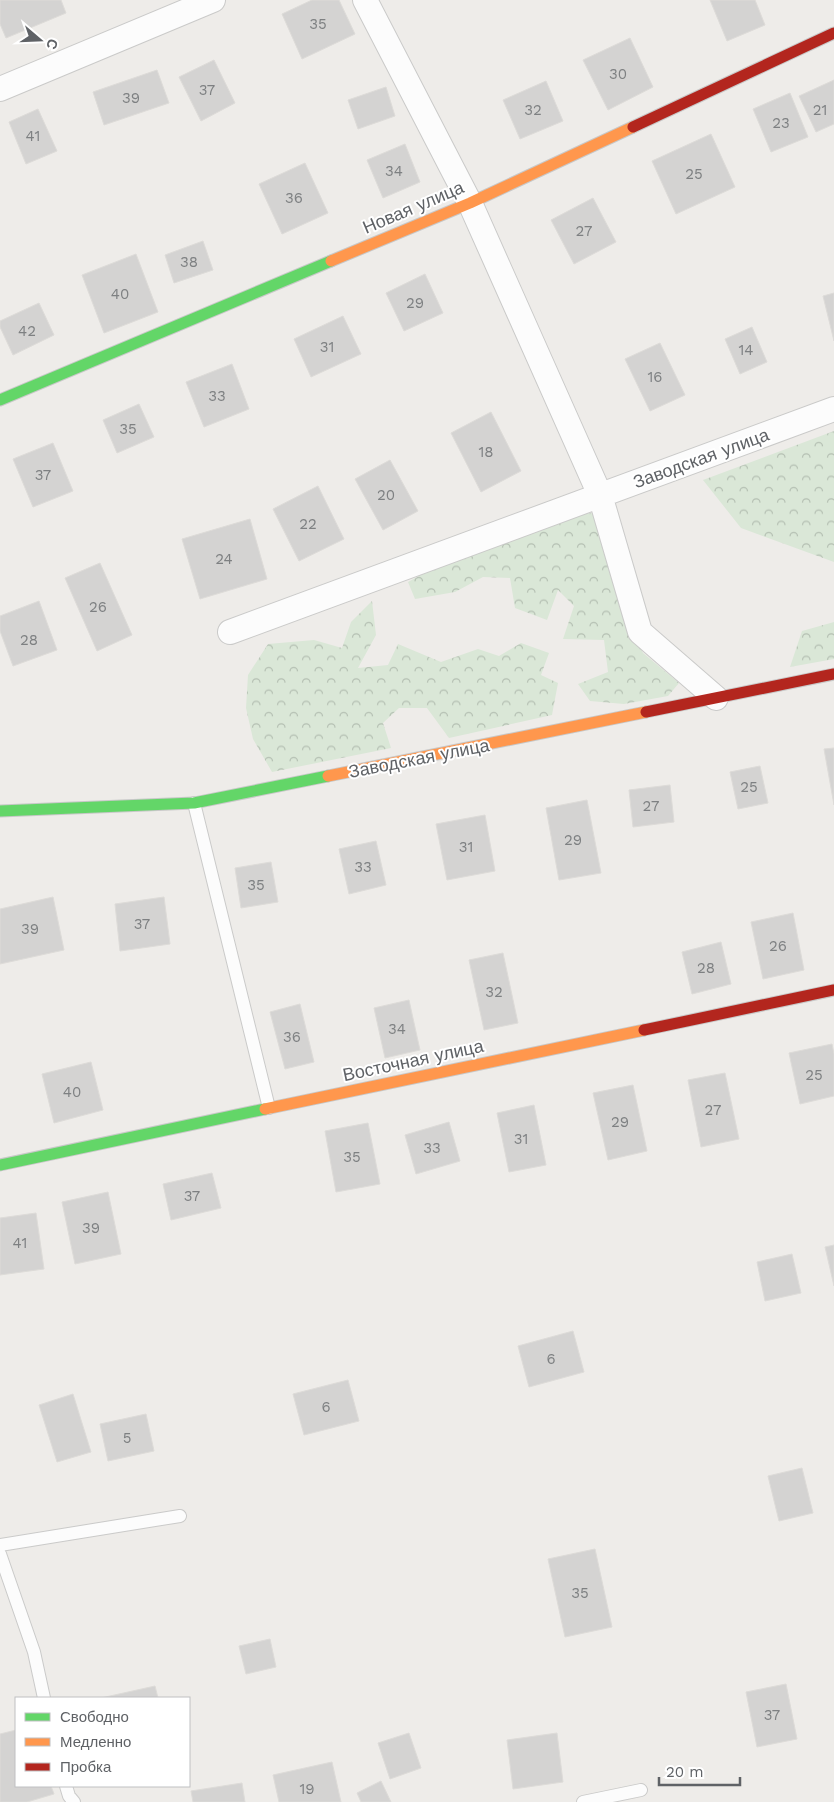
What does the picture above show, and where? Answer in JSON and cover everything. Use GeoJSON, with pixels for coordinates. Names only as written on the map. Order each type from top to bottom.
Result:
{"type":"FeatureCollection","features":[{"type":"Feature","properties":{"kind":"street"},"geometry":{"type":"LineString","coordinates":[[0,89],[213,0]]}},
{"type":"Feature","properties":{"kind":"street"},"geometry":{"type":"LineString","coordinates":[[365,0],[470,203],[600,495],[640,632],[716,698]]}},
{"type":"Feature","properties":{"kind":"street","name":"Новая улица"},"geometry":{"type":"LineString","coordinates":[[0,400],[470,203],[834,33]]}},
{"type":"Feature","properties":{"kind":"street","name":"Заводская улица"},"geometry":{"type":"LineString","coordinates":[[230,632],[834,409]]}},
{"type":"Feature","properties":{"kind":"street","name":"Заводская улица"},"geometry":{"type":"LineString","coordinates":[[0,810],[194,803],[834,674]]}},
{"type":"Feature","properties":{"kind":"street","name":"Восточная улица"},"geometry":{"type":"LineString","coordinates":[[0,1165],[834,990]]}},
{"type":"Feature","properties":{"kind":"lane"},"geometry":{"type":"LineString","coordinates":[[194,803],[269,1108]]}},
{"type":"Feature","properties":{"kind":"lane"},"geometry":{"type":"LineString","coordinates":[[0,1545],[180,1516]]}},
{"type":"Feature","properties":{"kind":"lane"},"geometry":{"type":"LineString","coordinates":[[0,1554],[34,1652],[44,1697]]}},
{"type":"Feature","properties":{"kind":"lane"},"geometry":{"type":"LineString","coordinates":[[66,1787],[69,1796],[74,1802]]}},
{"type":"Feature","properties":{"kind":"lane"},"geometry":{"type":"LineString","coordinates":[[583,1802],[641,1790]]}},
{"type":"Feature","properties":{"kind":"green space"},"geometry":{"type":"Polygon","coordinates":[[[834,431],[834,562],[741,528],[703,480],[834,431]]]}},
{"type":"Feature","properties":{"kind":"green space"},"geometry":{"type":"Polygon","coordinates":[[[597,513],[626,615],[643,653],[679,683],[668,696],[624,704],[590,701],[578,684],[608,672],[604,640],[563,639],[574,606],[558,590],[547,620],[515,608],[510,578],[483,577],[455,592],[415,599],[408,582],[435,567],[487,528],[508,543],[532,519],[566,514],[597,513]]]}},
{"type":"Feature","properties":{"kind":"green space"},"geometry":{"type":"Polygon","coordinates":[[[372,601],[376,635],[358,668],[388,665],[398,644],[441,662],[478,649],[499,656],[521,643],[549,653],[541,675],[558,683],[552,715],[449,738],[427,708],[399,708],[383,723],[391,748],[272,772],[253,739],[246,708],[248,675],[268,644],[314,640],[342,648],[351,622],[372,601]]]}},
{"type":"Feature","properties":{"kind":"green space"},"geometry":{"type":"Polygon","coordinates":[[[834,622],[834,659],[790,667],[802,631],[834,622]]]}},
{"type":"Feature","properties":{"kind":"building"},"geometry":{"type":"Polygon","coordinates":[[[0,0],[61,0],[66,13],[6,38],[0,24],[0,0]]]}},
{"type":"Feature","properties":{"kind":"building"},"geometry":{"type":"Polygon","coordinates":[[[312,0],[339,0],[355,34],[302,59],[282,14],[312,0]]]}},
{"type":"Feature","properties":{"kind":"building"},"geometry":{"type":"Polygon","coordinates":[[[710,0],[755,0],[765,25],[727,41],[710,0]]]}},
{"type":"Feature","properties":{"kind":"building"},"geometry":{"type":"Polygon","coordinates":[[[630,38],[653,87],[608,110],[583,60],[630,38]]]}},
{"type":"Feature","properties":{"kind":"building"},"geometry":{"type":"Polygon","coordinates":[[[214,60],[235,103],[201,121],[179,77],[214,60]]]}},
{"type":"Feature","properties":{"kind":"building"},"geometry":{"type":"Polygon","coordinates":[[[157,70],[169,103],[104,125],[93,92],[157,70]]]}},
{"type":"Feature","properties":{"kind":"building"},"geometry":{"type":"Polygon","coordinates":[[[834,80],[834,124],[816,132],[799,96],[834,80]]]}},
{"type":"Feature","properties":{"kind":"building"},"geometry":{"type":"Polygon","coordinates":[[[546,81],[563,121],[520,139],[503,100],[546,81]]]}},
{"type":"Feature","properties":{"kind":"building"},"geometry":{"type":"Polygon","coordinates":[[[386,87],[395,116],[358,129],[348,100],[386,87]]]}},
{"type":"Feature","properties":{"kind":"building"},"geometry":{"type":"Polygon","coordinates":[[[790,93],[808,137],[771,152],[753,109],[790,93]]]}},
{"type":"Feature","properties":{"kind":"building"},"geometry":{"type":"Polygon","coordinates":[[[38,109],[57,151],[26,164],[9,122],[38,109]]]}},
{"type":"Feature","properties":{"kind":"building"},"geometry":{"type":"Polygon","coordinates":[[[711,134],[735,187],[676,214],[652,161],[711,134]]]}},
{"type":"Feature","properties":{"kind":"building"},"geometry":{"type":"Polygon","coordinates":[[[405,144],[420,182],[383,198],[367,160],[405,144]]]}},
{"type":"Feature","properties":{"kind":"building"},"geometry":{"type":"Polygon","coordinates":[[[305,163],[328,213],[282,234],[259,184],[305,163]]]}},
{"type":"Feature","properties":{"kind":"building"},"geometry":{"type":"Polygon","coordinates":[[[593,198],[616,242],[574,264],[551,220],[593,198]]]}},
{"type":"Feature","properties":{"kind":"building"},"geometry":{"type":"Polygon","coordinates":[[[203,241],[213,270],[174,283],[165,255],[203,241]]]}},
{"type":"Feature","properties":{"kind":"building"},"geometry":{"type":"Polygon","coordinates":[[[136,254],[158,312],[104,333],[82,275],[136,254]]]}},
{"type":"Feature","properties":{"kind":"building"},"geometry":{"type":"Polygon","coordinates":[[[425,274],[443,313],[404,331],[386,293],[425,274]]]}},
{"type":"Feature","properties":{"kind":"building"},"geometry":{"type":"Polygon","coordinates":[[[834,293],[834,341],[823,296],[834,293]]]}},
{"type":"Feature","properties":{"kind":"building"},"geometry":{"type":"Polygon","coordinates":[[[39,303],[54,335],[13,355],[0,327],[0,321],[39,303]]]}},
{"type":"Feature","properties":{"kind":"building"},"geometry":{"type":"Polygon","coordinates":[[[343,316],[361,354],[311,377],[294,339],[343,316]]]}},
{"type":"Feature","properties":{"kind":"building"},"geometry":{"type":"Polygon","coordinates":[[[752,327],[767,362],[740,374],[725,339],[752,327]]]}},
{"type":"Feature","properties":{"kind":"building"},"geometry":{"type":"Polygon","coordinates":[[[660,343],[685,395],[650,411],[625,359],[660,343]]]}},
{"type":"Feature","properties":{"kind":"building"},"geometry":{"type":"Polygon","coordinates":[[[232,364],[249,409],[204,427],[186,382],[232,364]]]}},
{"type":"Feature","properties":{"kind":"building"},"geometry":{"type":"Polygon","coordinates":[[[139,404],[154,437],[117,453],[103,420],[139,404]]]}},
{"type":"Feature","properties":{"kind":"building"},"geometry":{"type":"Polygon","coordinates":[[[491,412],[521,471],[481,492],[451,433],[491,412]]]}},
{"type":"Feature","properties":{"kind":"building"},"geometry":{"type":"Polygon","coordinates":[[[53,443],[73,491],[33,507],[13,459],[53,443]]]}},
{"type":"Feature","properties":{"kind":"building"},"geometry":{"type":"Polygon","coordinates":[[[390,460],[418,511],[383,530],[355,479],[390,460]]]}},
{"type":"Feature","properties":{"kind":"building"},"geometry":{"type":"Polygon","coordinates":[[[318,486],[344,539],[299,561],[273,509],[318,486]]]}},
{"type":"Feature","properties":{"kind":"building"},"geometry":{"type":"Polygon","coordinates":[[[250,519],[267,579],[200,599],[182,539],[250,519]]]}},
{"type":"Feature","properties":{"kind":"building"},"geometry":{"type":"Polygon","coordinates":[[[100,563],[132,635],[97,651],[65,578],[100,563]]]}},
{"type":"Feature","properties":{"kind":"building"},"geometry":{"type":"Polygon","coordinates":[[[39,601],[57,650],[13,666],[0,631],[0,616],[39,601]]]}},
{"type":"Feature","properties":{"kind":"building"},"geometry":{"type":"Polygon","coordinates":[[[834,748],[834,805],[824,749],[834,748]]]}},
{"type":"Feature","properties":{"kind":"building"},"geometry":{"type":"Polygon","coordinates":[[[760,766],[768,803],[738,809],[730,772],[760,766]]]}},
{"type":"Feature","properties":{"kind":"building"},"geometry":{"type":"Polygon","coordinates":[[[670,785],[674,822],[633,827],[629,790],[670,785]]]}},
{"type":"Feature","properties":{"kind":"building"},"geometry":{"type":"Polygon","coordinates":[[[587,800],[601,873],[559,880],[546,808],[587,800]]]}},
{"type":"Feature","properties":{"kind":"building"},"geometry":{"type":"Polygon","coordinates":[[[485,815],[495,871],[447,880],[436,824],[485,815]]]}},
{"type":"Feature","properties":{"kind":"building"},"geometry":{"type":"Polygon","coordinates":[[[376,841],[386,885],[349,894],[339,849],[376,841]]]}},
{"type":"Feature","properties":{"kind":"building"},"geometry":{"type":"Polygon","coordinates":[[[271,862],[278,902],[241,908],[235,868],[271,862]]]}},
{"type":"Feature","properties":{"kind":"building"},"geometry":{"type":"Polygon","coordinates":[[[53,897],[64,950],[0,964],[0,909],[53,897]]]}},
{"type":"Feature","properties":{"kind":"building"},"geometry":{"type":"Polygon","coordinates":[[[164,897],[170,944],[120,951],[115,904],[164,897]]]}},
{"type":"Feature","properties":{"kind":"building"},"geometry":{"type":"Polygon","coordinates":[[[793,913],[804,970],[763,979],[751,922],[793,913]]]}},
{"type":"Feature","properties":{"kind":"building"},"geometry":{"type":"Polygon","coordinates":[[[721,942],[731,984],[692,994],[682,952],[721,942]]]}},
{"type":"Feature","properties":{"kind":"building"},"geometry":{"type":"Polygon","coordinates":[[[503,953],[518,1023],[484,1030],[469,960],[503,953]]]}},
{"type":"Feature","properties":{"kind":"building"},"geometry":{"type":"Polygon","coordinates":[[[409,1000],[420,1050],[385,1058],[374,1008],[409,1000]]]}},
{"type":"Feature","properties":{"kind":"building"},"geometry":{"type":"Polygon","coordinates":[[[300,1004],[314,1062],[285,1069],[270,1012],[300,1004]]]}},
{"type":"Feature","properties":{"kind":"building"},"geometry":{"type":"Polygon","coordinates":[[[832,1044],[834,1054],[834,1096],[800,1104],[789,1053],[832,1044]]]}},
{"type":"Feature","properties":{"kind":"building"},"geometry":{"type":"Polygon","coordinates":[[[91,1062],[103,1110],[54,1123],[42,1074],[91,1062]]]}},
{"type":"Feature","properties":{"kind":"building"},"geometry":{"type":"Polygon","coordinates":[[[725,1073],[739,1139],[701,1147],[688,1080],[725,1073]]]}},
{"type":"Feature","properties":{"kind":"building"},"geometry":{"type":"Polygon","coordinates":[[[633,1085],[647,1151],[608,1160],[593,1093],[633,1085]]]}},
{"type":"Feature","properties":{"kind":"building"},"geometry":{"type":"Polygon","coordinates":[[[534,1105],[546,1165],[509,1172],[497,1113],[534,1105]]]}},
{"type":"Feature","properties":{"kind":"building"},"geometry":{"type":"Polygon","coordinates":[[[449,1122],[460,1161],[416,1174],[405,1135],[449,1122]]]}},
{"type":"Feature","properties":{"kind":"building"},"geometry":{"type":"Polygon","coordinates":[[[368,1123],[380,1184],[336,1192],[325,1131],[368,1123]]]}},
{"type":"Feature","properties":{"kind":"building"},"geometry":{"type":"Polygon","coordinates":[[[212,1173],[221,1208],[171,1220],[163,1184],[212,1173]]]}},
{"type":"Feature","properties":{"kind":"building"},"geometry":{"type":"Polygon","coordinates":[[[108,1192],[121,1254],[75,1264],[62,1202],[108,1192]]]}},
{"type":"Feature","properties":{"kind":"building"},"geometry":{"type":"Polygon","coordinates":[[[36,1213],[44,1269],[0,1275],[0,1218],[36,1213]]]}},
{"type":"Feature","properties":{"kind":"building"},"geometry":{"type":"Polygon","coordinates":[[[834,1245],[834,1286],[825,1247],[834,1245]]]}},
{"type":"Feature","properties":{"kind":"building"},"geometry":{"type":"Polygon","coordinates":[[[792,1254],[801,1293],[765,1301],[757,1262],[792,1254]]]}},
{"type":"Feature","properties":{"kind":"building"},"geometry":{"type":"Polygon","coordinates":[[[573,1331],[584,1372],[529,1387],[518,1346],[573,1331]]]}},
{"type":"Feature","properties":{"kind":"building"},"geometry":{"type":"Polygon","coordinates":[[[348,1380],[359,1421],[304,1435],[293,1394],[348,1380]]]}},
{"type":"Feature","properties":{"kind":"building"},"geometry":{"type":"Polygon","coordinates":[[[73,1394],[91,1452],[57,1462],[39,1405],[73,1394]]]}},
{"type":"Feature","properties":{"kind":"building"},"geometry":{"type":"Polygon","coordinates":[[[146,1414],[154,1451],[108,1461],[100,1424],[146,1414]]]}},
{"type":"Feature","properties":{"kind":"building"},"geometry":{"type":"Polygon","coordinates":[[[802,1468],[813,1513],[779,1521],[768,1476],[802,1468]]]}},
{"type":"Feature","properties":{"kind":"building"},"geometry":{"type":"Polygon","coordinates":[[[595,1549],[612,1627],[565,1637],[548,1559],[595,1549]]]}},
{"type":"Feature","properties":{"kind":"building"},"geometry":{"type":"Polygon","coordinates":[[[270,1639],[276,1667],[246,1674],[239,1646],[270,1639]]]}},
{"type":"Feature","properties":{"kind":"building"},"geometry":{"type":"Polygon","coordinates":[[[786,1684],[797,1739],[757,1747],[746,1692],[786,1684]]]}},
{"type":"Feature","properties":{"kind":"building"},"geometry":{"type":"Polygon","coordinates":[[[155,1686],[158,1697],[106,1697],[155,1686]]]}},
{"type":"Feature","properties":{"kind":"building"},"geometry":{"type":"Polygon","coordinates":[[[15,1730],[15,1787],[51,1787],[54,1794],[27,1802],[0,1802],[0,1734],[15,1730]]]}},
{"type":"Feature","properties":{"kind":"building"},"geometry":{"type":"Polygon","coordinates":[[[409,1733],[421,1768],[390,1779],[378,1743],[409,1733]]]}},
{"type":"Feature","properties":{"kind":"building"},"geometry":{"type":"Polygon","coordinates":[[[557,1733],[563,1782],[513,1789],[507,1740],[557,1733]]]}},
{"type":"Feature","properties":{"kind":"building"},"geometry":{"type":"Polygon","coordinates":[[[332,1762],[341,1802],[279,1802],[273,1775],[332,1762]]]}},
{"type":"Feature","properties":{"kind":"building"},"geometry":{"type":"Polygon","coordinates":[[[381,1781],[391,1802],[361,1802],[357,1793],[381,1781]]]}},
{"type":"Feature","properties":{"kind":"building"},"geometry":{"type":"Polygon","coordinates":[[[242,1783],[245,1802],[193,1802],[191,1791],[242,1783]]]}},
{"type":"Feature","properties":{"kind":"traffic: fast"},"geometry":{"type":"LineString","coordinates":[[0,400],[331,261]]}},
{"type":"Feature","properties":{"kind":"traffic: fast"},"geometry":{"type":"LineString","coordinates":[[0,811],[194,803],[328,776]]}},
{"type":"Feature","properties":{"kind":"traffic: fast"},"geometry":{"type":"LineString","coordinates":[[0,1165],[265,1109]]}},
{"type":"Feature","properties":{"kind":"traffic: slow"},"geometry":{"type":"LineString","coordinates":[[331,261],[470,203],[633,127]]}},
{"type":"Feature","properties":{"kind":"traffic: slow"},"geometry":{"type":"LineString","coordinates":[[328,776],[646,712]]}},
{"type":"Feature","properties":{"kind":"traffic: slow"},"geometry":{"type":"LineString","coordinates":[[265,1109],[644,1030]]}},
{"type":"Feature","properties":{"kind":"traffic: jam"},"geometry":{"type":"LineString","coordinates":[[633,127],[834,33]]}},
{"type":"Feature","properties":{"kind":"traffic: jam"},"geometry":{"type":"LineString","coordinates":[[646,712],[834,674]]}},
{"type":"Feature","properties":{"kind":"traffic: jam"},"geometry":{"type":"LineString","coordinates":[[644,1030],[834,990]]}}]}
